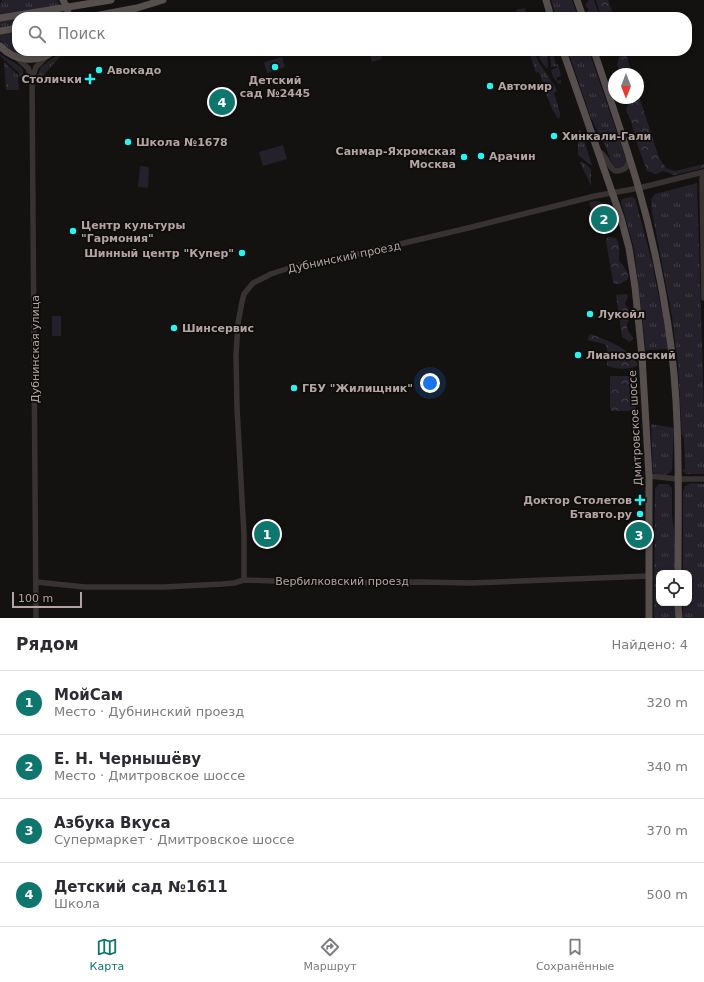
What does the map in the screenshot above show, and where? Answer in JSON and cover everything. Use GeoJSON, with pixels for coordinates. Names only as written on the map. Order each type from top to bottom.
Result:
{"type":"FeatureCollection","features":[{"type":"Feature","properties":{"kind":"main road"},"geometry":{"type":"LineString","coordinates":[[63,0],[68,12]]}},
{"type":"Feature","properties":{"kind":"main road"},"geometry":{"type":"LineString","coordinates":[[40,12],[111,0]]}},
{"type":"Feature","properties":{"kind":"main road"},"geometry":{"type":"LineString","coordinates":[[116,12],[137,8],[163,0]]}},
{"type":"Feature","properties":{"kind":"main road"},"geometry":{"type":"LineString","coordinates":[[546,0],[550,12]]}},
{"type":"Feature","properties":{"kind":"main road"},"geometry":{"type":"LineString","coordinates":[[577,0],[581,12]]}},
{"type":"Feature","properties":{"kind":"main road"},"geometry":{"type":"LineString","coordinates":[[0,18],[12,16]]}},
{"type":"Feature","properties":{"kind":"main road"},"geometry":{"type":"LineString","coordinates":[[0,31],[12,29]]}},
{"type":"Feature","properties":{"kind":"main road"},"geometry":{"type":"LineString","coordinates":[[0,46],[12,55]]}},
{"type":"Feature","properties":{"kind":"main road"},"geometry":{"type":"LineString","coordinates":[[16,57],[32,60],[47,56]]}},
{"type":"Feature","properties":{"kind":"main road","name":"Дмитровское шоссе"},"geometry":{"type":"LineString","coordinates":[[565,56],[598,150],[626,237],[635,287],[642,356],[649,476],[649,618]]}},
{"type":"Feature","properties":{"kind":"main road"},"geometry":{"type":"LineString","coordinates":[[596,56],[639,188],[660,278],[671,347],[676,396],[678,570]]}},
{"type":"Feature","properties":{"kind":"main road"},"geometry":{"type":"LineString","coordinates":[[678,606],[678,618]]}},
{"type":"Feature","properties":{"kind":"street","name":"Дубнинская улица"},"geometry":{"type":"LineString","coordinates":[[36,618],[32,79],[36,67],[47,56]]}},
{"type":"Feature","properties":{"kind":"street"},"geometry":{"type":"LineString","coordinates":[[16,57],[28,68],[32,79]]}},
{"type":"Feature","properties":{"kind":"street"},"geometry":{"type":"LineString","coordinates":[[598,150],[606,156],[610,166],[615,171],[622,170],[627,167],[629,157]]}},
{"type":"Feature","properties":{"kind":"street"},"geometry":{"type":"LineString","coordinates":[[612,192],[639,188],[704,172],[702,180],[704,298]]}},
{"type":"Feature","properties":{"kind":"street","name":"Дубнинский проезд"},"geometry":{"type":"LineString","coordinates":[[244,580],[244,535],[237,408],[236,355],[240,312],[244,294],[249,288],[259,279],[295,266],[413,242],[612,192]]}},
{"type":"Feature","properties":{"kind":"street"},"geometry":{"type":"LineString","coordinates":[[649,476],[678,480],[704,479]]}},
{"type":"Feature","properties":{"kind":"street","name":"Вербилковский проезд"},"geometry":{"type":"LineString","coordinates":[[36,582],[73,587],[134,587],[222,584],[244,580],[328,584],[421,582],[471,583],[650,576]]}},
{"type":"Feature","properties":{"kind":"green space"},"geometry":{"type":"Polygon","coordinates":[[[2,0],[57,0],[61,6],[24,12],[12,12],[12,14],[0,16],[0,4],[2,0]]]}},
{"type":"Feature","properties":{"kind":"green space"},"geometry":{"type":"Polygon","coordinates":[[[551,0],[572,0],[576,12],[555,12],[551,0]]]}},
{"type":"Feature","properties":{"kind":"green space"},"geometry":{"type":"Polygon","coordinates":[[[589,0],[594,0],[598,12],[587,12],[589,10],[585,5],[589,0]]]}},
{"type":"Feature","properties":{"kind":"green space"},"geometry":{"type":"Polygon","coordinates":[[[596,0],[608,0],[612,12],[600,12],[596,0]]]}},
{"type":"Feature","properties":{"kind":"green space"},"geometry":{"type":"Polygon","coordinates":[[[525,8],[526,12],[517,12],[516,10],[525,8]]]}},
{"type":"Feature","properties":{"kind":"green space"},"geometry":{"type":"Polygon","coordinates":[[[12,20],[12,25],[0,27],[0,21],[12,20]]]}},
{"type":"Feature","properties":{"kind":"green space"},"geometry":{"type":"Polygon","coordinates":[[[12,33],[12,51],[0,40],[0,34],[12,33]]]}},
{"type":"Feature","properties":{"kind":"green space"},"geometry":{"type":"Polygon","coordinates":[[[0,54],[21,67],[24,78],[20,78],[19,73],[0,56],[0,54]]]}},
{"type":"Feature","properties":{"kind":"green space"},"geometry":{"type":"Polygon","coordinates":[[[55,56],[61,56],[41,78],[37,78],[41,67],[55,56]]]}},
{"type":"Feature","properties":{"kind":"green space"},"geometry":{"type":"Polygon","coordinates":[[[370,56],[381,56],[382,59],[372,62],[370,56]]]}},
{"type":"Feature","properties":{"kind":"green space"},"geometry":{"type":"Polygon","coordinates":[[[531,56],[536,56],[557,91],[554,93],[560,113],[560,117],[558,119],[551,107],[539,72],[536,73],[531,56]]]}},
{"type":"Feature","properties":{"kind":"green space"},"geometry":{"type":"Polygon","coordinates":[[[539,56],[547,56],[548,68],[546,68],[539,56]]]}},
{"type":"Feature","properties":{"kind":"green space"},"geometry":{"type":"Polygon","coordinates":[[[550,56],[554,56],[556,65],[558,64],[561,76],[556,78],[558,81],[561,80],[561,83],[559,84],[553,77],[551,70],[558,67],[551,67],[550,56]]]}},
{"type":"Feature","properties":{"kind":"green space"},"geometry":{"type":"Polygon","coordinates":[[[570,56],[591,56],[626,159],[625,164],[621,167],[616,168],[613,166],[605,145],[591,118],[570,56]]]}},
{"type":"Feature","properties":{"kind":"green space"},"geometry":{"type":"Polygon","coordinates":[[[619,56],[627,56],[630,68],[618,68],[617,65],[619,56]]]}},
{"type":"Feature","properties":{"kind":"green space"},"geometry":{"type":"Polygon","coordinates":[[[282,57],[285,67],[267,73],[264,62],[282,57]]]}},
{"type":"Feature","properties":{"kind":"green space"},"geometry":{"type":"Polygon","coordinates":[[[4,62],[18,75],[19,90],[6,90],[4,62]]]}},
{"type":"Feature","properties":{"kind":"green space"},"geometry":{"type":"Polygon","coordinates":[[[628,104],[642,104],[659,158],[666,168],[675,171],[704,164],[704,168],[674,175],[663,171],[656,174],[647,171],[626,109],[628,104]]]}},
{"type":"Feature","properties":{"kind":"green space"},"geometry":{"type":"Polygon","coordinates":[[[579,130],[581,131],[592,165],[578,155],[579,130]]]}},
{"type":"Feature","properties":{"kind":"green space"},"geometry":{"type":"Polygon","coordinates":[[[283,145],[287,159],[263,166],[259,152],[283,145]]]}},
{"type":"Feature","properties":{"kind":"green space"},"geometry":{"type":"Polygon","coordinates":[[[580,162],[583,162],[591,169],[591,186],[580,162]]]}},
{"type":"Feature","properties":{"kind":"green space"},"geometry":{"type":"Polygon","coordinates":[[[140,166],[149,167],[148,188],[138,187],[140,166]]]}},
{"type":"Feature","properties":{"kind":"green space"},"geometry":{"type":"Polygon","coordinates":[[[697,183],[704,412],[704,474],[686,474],[682,470],[685,469],[684,439],[682,435],[678,365],[672,316],[652,212],[651,199],[655,194],[697,183]]]}},
{"type":"Feature","properties":{"kind":"green space"},"geometry":{"type":"Polygon","coordinates":[[[631,197],[635,198],[652,262],[669,349],[646,350],[634,248],[621,202],[622,199],[631,197]]]}},
{"type":"Feature","properties":{"kind":"green space"},"geometry":{"type":"Polygon","coordinates":[[[598,201],[609,209],[615,219],[615,227],[607,232],[599,233],[589,202],[598,201]]]}},
{"type":"Feature","properties":{"kind":"green space"},"geometry":{"type":"Polygon","coordinates":[[[607,238],[616,238],[618,241],[619,261],[628,274],[628,279],[620,284],[615,284],[613,282],[606,241],[607,238]]]}},
{"type":"Feature","properties":{"kind":"green space"},"geometry":{"type":"Polygon","coordinates":[[[626,294],[628,296],[625,304],[630,312],[627,328],[633,339],[630,342],[622,337],[616,295],[626,294]]]}},
{"type":"Feature","properties":{"kind":"green space"},"geometry":{"type":"Polygon","coordinates":[[[52,316],[61,316],[61,336],[52,336],[52,316]]]}},
{"type":"Feature","properties":{"kind":"green space"},"geometry":{"type":"Polygon","coordinates":[[[590,334],[624,349],[635,359],[638,365],[631,368],[622,369],[610,367],[607,365],[607,347],[605,344],[587,340],[590,334]]]}},
{"type":"Feature","properties":{"kind":"green space"},"geometry":{"type":"Polygon","coordinates":[[[610,376],[632,376],[636,411],[612,411],[610,408],[610,376]]]}},
{"type":"Feature","properties":{"kind":"green space"},"geometry":{"type":"Polygon","coordinates":[[[651,424],[674,428],[672,470],[671,472],[663,475],[653,472],[651,424]]]}},
{"type":"Feature","properties":{"kind":"green space"},"geometry":{"type":"Polygon","coordinates":[[[691,483],[704,484],[704,618],[683,618],[683,606],[692,606],[692,570],[683,570],[683,493],[685,486],[691,483]]]}},
{"type":"Feature","properties":{"kind":"green space"},"geometry":{"type":"Polygon","coordinates":[[[659,484],[668,484],[672,488],[675,570],[656,570],[656,606],[675,606],[675,618],[654,618],[655,488],[659,484]]]}},
{"type":"Feature","properties":{"kind":"place","name":"Детский сад №2445"},"geometry":{"type":"Point","coordinates":[275,67]}},
{"type":"Feature","properties":{"kind":"place","name":"Авокадо"},"geometry":{"type":"Point","coordinates":[99,70]}},
{"type":"Feature","properties":{"kind":"place","name":"Столички"},"geometry":{"type":"Point","coordinates":[90,79]}},
{"type":"Feature","properties":{"kind":"place","name":"Автомир"},"geometry":{"type":"Point","coordinates":[490,86]}},
{"type":"Feature","properties":{"kind":"place","name":"Детский сад №1611"},"geometry":{"type":"Point","coordinates":[222,102]}},
{"type":"Feature","properties":{"kind":"place","name":"Хинкали-Гали"},"geometry":{"type":"Point","coordinates":[554,136]}},
{"type":"Feature","properties":{"kind":"place","name":"Школа №1678"},"geometry":{"type":"Point","coordinates":[128,142]}},
{"type":"Feature","properties":{"kind":"place","name":"Арачин"},"geometry":{"type":"Point","coordinates":[481,156]}},
{"type":"Feature","properties":{"kind":"place","name":"Санмар-Яхромская Москва"},"geometry":{"type":"Point","coordinates":[464,157]}},
{"type":"Feature","properties":{"kind":"place","name":"Е. Н. Чернышёву"},"geometry":{"type":"Point","coordinates":[604,219]}},
{"type":"Feature","properties":{"kind":"place","name":"Центр культуры \"Гармония\""},"geometry":{"type":"Point","coordinates":[73,231]}},
{"type":"Feature","properties":{"kind":"place","name":"Шинный центр \"Купер\""},"geometry":{"type":"Point","coordinates":[242,253]}},
{"type":"Feature","properties":{"kind":"place","name":"Лукойл"},"geometry":{"type":"Point","coordinates":[590,314]}},
{"type":"Feature","properties":{"kind":"place","name":"Шинсервис"},"geometry":{"type":"Point","coordinates":[174,328]}},
{"type":"Feature","properties":{"kind":"place","name":"Лианозовский"},"geometry":{"type":"Point","coordinates":[578,355]}},
{"type":"Feature","properties":{"kind":"place","name":"ГБУ \"Жилищник\""},"geometry":{"type":"Point","coordinates":[294,388]}},
{"type":"Feature","properties":{"kind":"place","name":"Доктор Столетов"},"geometry":{"type":"Point","coordinates":[640,500]}},
{"type":"Feature","properties":{"kind":"place","name":"Бтавто.ру"},"geometry":{"type":"Point","coordinates":[640,514]}},
{"type":"Feature","properties":{"kind":"place","name":"МойСам"},"geometry":{"type":"Point","coordinates":[267,534]}},
{"type":"Feature","properties":{"kind":"place","name":"Азбука Вкуса"},"geometry":{"type":"Point","coordinates":[639,535]}}]}
